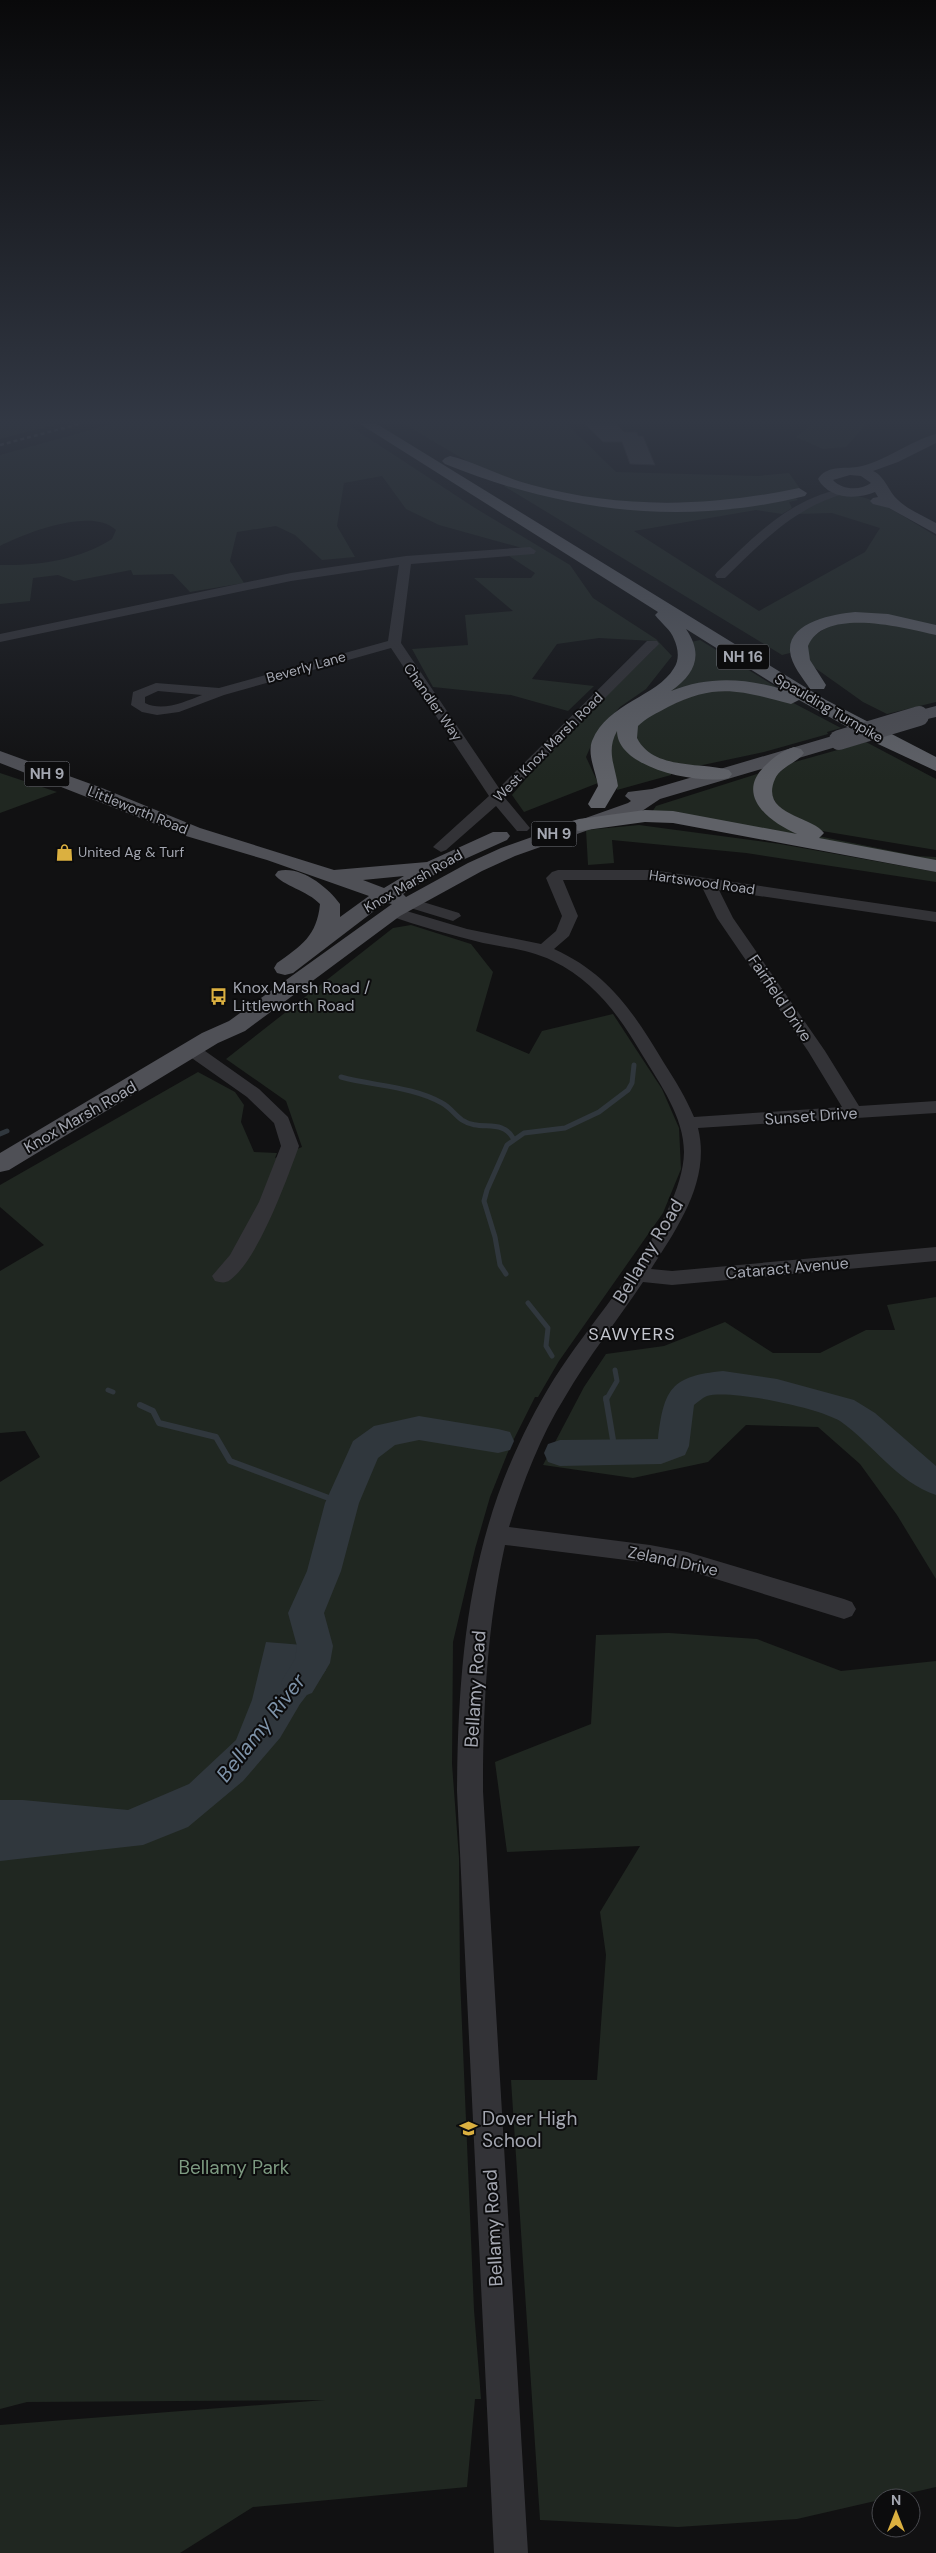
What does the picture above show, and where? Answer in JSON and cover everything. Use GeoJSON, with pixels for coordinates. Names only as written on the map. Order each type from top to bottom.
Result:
{"type":"FeatureCollection","features":[{"type":"Feature","properties":{"kind":"highway","name":"Spaulding Turnpike"},"geometry":{"type":"LineString","coordinates":[[558,543],[835,713],[936,765]]}},
{"type":"Feature","properties":{"kind":"highway","name":"Spaulding Turnpike"},"geometry":{"type":"LineString","coordinates":[[585,543],[817,685],[868,714],[936,748]]}},
{"type":"Feature","properties":{"kind":"highway"},"geometry":{"type":"LineString","coordinates":[[598,804],[608,786],[600,752],[602,740],[608,730],[626,711],[670,684],[684,669],[687,661],[686,646],[682,635],[651,601]]}},
{"type":"Feature","properties":{"kind":"highway"},"geometry":{"type":"LineString","coordinates":[[817,685],[799,654],[798,646],[814,628],[840,620],[870,617],[896,620],[936,630]]}},
{"type":"Feature","properties":{"kind":"highway"},"geometry":{"type":"LineString","coordinates":[[722,774],[679,769],[651,761],[638,753],[629,743],[626,734],[629,725],[641,713],[682,693],[717,685],[762,688],[835,713]]}},
{"type":"Feature","properties":{"kind":"highway"},"geometry":{"type":"LineString","coordinates":[[794,753],[769,773],[762,790],[768,804],[785,821],[827,837],[936,856]]}},
{"type":"Feature","properties":{"kind":"highway"},"geometry":{"type":"LineString","coordinates":[[579,825],[645,816],[674,817],[936,866]]}},
{"type":"Feature","properties":{"kind":"main road","name":"Knox Marsh Road"},"geometry":{"type":"LineString","coordinates":[[0,1164],[201,1044],[236,1026],[259,1010],[390,904],[441,855],[625,796],[653,794],[927,713]]}},
{"type":"Feature","properties":{"kind":"main road","name":"Littleworth Road"},"geometry":{"type":"LineString","coordinates":[[0,756],[193,832],[318,871],[390,904]]}},
{"type":"Feature","properties":{"kind":"main road","name":"Knox Marsh Road"},"geometry":{"type":"LineString","coordinates":[[201,1044],[231,1010],[310,948],[390,904],[579,825],[635,807],[653,794]]}},
{"type":"Feature","properties":{"kind":"main road"},"geometry":{"type":"LineString","coordinates":[[193,832],[229,852],[312,888],[327,899],[330,914],[329,921],[310,948]]}},
{"type":"Feature","properties":{"kind":"main road","name":"Littleworth Road"},"geometry":{"type":"LineString","coordinates":[[250,850],[286,869],[390,904]]}},
{"type":"Feature","properties":{"kind":"main road","name":"NH 9"},"geometry":{"type":"LineString","coordinates":[[318,871],[356,875],[376,874],[441,855]]}},
{"type":"Feature","properties":{"kind":"street"},"geometry":{"type":"LineString","coordinates":[[721,575],[754,543]]}},
{"type":"Feature","properties":{"kind":"street"},"geometry":{"type":"LineString","coordinates":[[0,638],[244,586],[406,560],[530,551]]}},
{"type":"Feature","properties":{"kind":"street"},"geometry":{"type":"LineString","coordinates":[[394,643],[393,635],[406,560]]}},
{"type":"Feature","properties":{"kind":"street","name":"Beverly Lane"},"geometry":{"type":"LineString","coordinates":[[220,692],[156,687],[141,692],[136,700],[143,709],[158,710],[189,704],[220,692],[394,643]]}},
{"type":"Feature","properties":{"kind":"street","name":"Chandler Way"},"geometry":{"type":"LineString","coordinates":[[394,643],[414,676],[498,798],[522,828]]}},
{"type":"Feature","properties":{"kind":"street","name":"West Knox Marsh Road"},"geometry":{"type":"LineString","coordinates":[[441,855],[652,644]]}},
{"type":"Feature","properties":{"kind":"street","name":"Hartswood Road"},"geometry":{"type":"LineString","coordinates":[[536,948],[563,933],[570,916],[554,878],[558,875],[633,873],[709,882],[936,917]]}},
{"type":"Feature","properties":{"kind":"street","name":"Fairfield Drive"},"geometry":{"type":"LineString","coordinates":[[709,882],[711,893],[801,1028],[854,1114]]}},
{"type":"Feature","properties":{"kind":"street","name":"Bellamy Road"},"geometry":{"type":"LineString","coordinates":[[390,904],[469,934],[536,948],[580,970],[609,992],[618,1002],[676,1099],[687,1123],[692,1142],[691,1171],[675,1212],[637,1275],[562,1384],[533,1436],[508,1495],[497,1535],[482,1608],[469,1723],[470,1791],[511,2553]]}},
{"type":"Feature","properties":{"kind":"street"},"geometry":{"type":"LineString","coordinates":[[201,1044],[282,1121],[290,1146],[269,1202],[238,1259],[222,1276]]}},
{"type":"Feature","properties":{"kind":"street","name":"Sunset Drive"},"geometry":{"type":"LineString","coordinates":[[687,1123],[854,1114],[936,1107]]}},
{"type":"Feature","properties":{"kind":"street","name":"Cataract Avenue"},"geometry":{"type":"LineString","coordinates":[[637,1275],[672,1278],[936,1254]]}},
{"type":"Feature","properties":{"kind":"street","name":"Zeland Drive"},"geometry":{"type":"LineString","coordinates":[[497,1535],[650,1554],[686,1561],[844,1609]]}},
{"type":"Feature","properties":{"kind":"green space"},"geometry":{"type":"Polygon","coordinates":[[[104,543],[234,543],[230,561],[244,583],[190,592],[173,574],[133,575],[131,570],[74,581],[58,575],[33,578],[30,601],[0,604],[0,565],[43,563],[72,557],[104,543]]]}},
{"type":"Feature","properties":{"kind":"green space"},"geometry":{"type":"Polygon","coordinates":[[[304,543],[347,543],[355,557],[322,560],[304,543]]]}},
{"type":"Feature","properties":{"kind":"green space"},"geometry":{"type":"Polygon","coordinates":[[[504,543],[534,543],[570,565],[593,598],[656,639],[672,656],[646,689],[620,707],[596,734],[586,757],[598,783],[524,812],[512,795],[548,753],[654,649],[653,641],[599,638],[557,644],[532,679],[594,686],[568,711],[511,695],[433,687],[412,649],[468,645],[465,615],[513,611],[474,578],[531,578],[535,573],[509,556],[522,548],[504,543]]]}},
{"type":"Feature","properties":{"kind":"green space"},"geometry":{"type":"Polygon","coordinates":[[[598,543],[653,543],[759,611],[865,552],[871,543],[936,543],[936,627],[853,615],[792,643],[790,653],[782,655],[598,543]]]}},
{"type":"Feature","properties":{"kind":"green space"},"geometry":{"type":"Polygon","coordinates":[[[868,620],[936,633],[936,702],[887,714],[863,702],[811,665],[805,642],[830,625],[868,620]]]}},
{"type":"Feature","properties":{"kind":"green space"},"geometry":{"type":"Polygon","coordinates":[[[700,640],[776,687],[772,689],[714,682],[621,730],[671,770],[671,775],[617,790],[608,736],[666,691],[691,642],[700,640]]]}},
{"type":"Feature","properties":{"kind":"green space"},"geometry":{"type":"Polygon","coordinates":[[[713,687],[784,698],[841,728],[827,732],[828,734],[764,752],[698,766],[666,763],[637,747],[633,728],[643,717],[713,687]]]}},
{"type":"Feature","properties":{"kind":"green space"},"geometry":{"type":"Polygon","coordinates":[[[866,742],[936,779],[936,850],[822,831],[779,808],[772,796],[772,778],[791,763],[866,742]]]}},
{"type":"Feature","properties":{"kind":"green space"},"geometry":{"type":"Polygon","coordinates":[[[766,771],[760,788],[808,834],[917,856],[936,857],[936,861],[652,812],[656,806],[766,771]]]}},
{"type":"Feature","properties":{"kind":"green space"},"geometry":{"type":"Polygon","coordinates":[[[0,773],[57,792],[0,813],[0,773]]]}},
{"type":"Feature","properties":{"kind":"green space"},"geometry":{"type":"Polygon","coordinates":[[[639,825],[780,844],[936,872],[936,882],[746,853],[612,840],[614,863],[588,865],[586,830],[639,825]]]}},
{"type":"Feature","properties":{"kind":"green space","name":"Bellamy Park"},"geometry":{"type":"Polygon","coordinates":[[[411,925],[471,944],[493,972],[476,1031],[529,1054],[542,1031],[613,1014],[662,1089],[679,1128],[681,1169],[663,1213],[559,1361],[538,1397],[535,1397],[510,1447],[490,1497],[475,1549],[453,1642],[452,1764],[459,1858],[460,1978],[474,2310],[481,2399],[475,2399],[467,2487],[253,2507],[180,2553],[0,2553],[0,2425],[325,2400],[27,2402],[0,2409],[0,1482],[40,1457],[25,1431],[0,1433],[0,1271],[44,1245],[0,1207],[0,1185],[198,1072],[235,1092],[244,1105],[241,1122],[254,1152],[277,1153],[275,1158],[302,1147],[286,1101],[226,1059],[393,928],[411,925]]]}},
{"type":"Feature","properties":{"kind":"green space"},"geometry":{"type":"Polygon","coordinates":[[[936,1297],[936,1579],[897,1515],[860,1464],[818,1427],[746,1425],[708,1462],[633,1478],[543,1465],[584,1387],[606,1354],[664,1346],[725,1322],[773,1353],[820,1353],[866,1330],[895,1330],[887,1305],[936,1297]]]}},
{"type":"Feature","properties":{"kind":"green space"},"geometry":{"type":"Polygon","coordinates":[[[669,1633],[757,1639],[841,1671],[936,1661],[936,2487],[921,2490],[921,2488],[871,2488],[871,2502],[797,2519],[678,2527],[540,2520],[511,2080],[597,2080],[606,1955],[600,1912],[640,1846],[507,1852],[495,1762],[591,1724],[596,1635],[669,1633]]]}},
{"type":"Feature","properties":{"kind":"water"},"geometry":{"type":"Polygon","coordinates":[[[266,1642],[315,1646],[326,1670],[300,1704],[280,1738],[243,1781],[188,1827],[143,1845],[0,1861],[0,1800],[23,1800],[128,1810],[189,1784],[236,1740],[252,1700],[266,1642]]]}},
{"type":"Feature","properties":{"kind":"waterway"},"geometry":{"type":"LineString","coordinates":[[506,1274],[500,1265],[495,1237],[484,1201],[507,1145],[524,1133],[565,1128],[599,1112],[628,1090],[632,1083],[634,1065]]}},
{"type":"Feature","properties":{"kind":"waterway"},"geometry":{"type":"LineString","coordinates":[[341,1077],[430,1097],[445,1105],[462,1120],[476,1125],[503,1128],[513,1138]]}},
{"type":"Feature","properties":{"kind":"waterway"},"geometry":{"type":"LineString","coordinates":[[0,1134],[7,1131]]}},
{"type":"Feature","properties":{"kind":"waterway"},"geometry":{"type":"LineString","coordinates":[[528,1303],[548,1328],[546,1346],[552,1356]]}},
{"type":"Feature","properties":{"kind":"waterway"},"geometry":{"type":"LineString","coordinates":[[606,1400],[617,1381],[615,1370]]}},
{"type":"Feature","properties":{"kind":"waterway","name":"Bellamy River"},"geometry":{"type":"LineString","coordinates":[[560,1453],[661,1451],[673,1446],[677,1408],[682,1398],[692,1389],[707,1384],[741,1384],[777,1390],[843,1408],[864,1422],[914,1467],[936,1482]]}},
{"type":"Feature","properties":{"kind":"waterway"},"geometry":{"type":"LineString","coordinates":[[108,1390],[113,1392]]}},
{"type":"Feature","properties":{"kind":"waterway"},"geometry":{"type":"LineString","coordinates":[[606,1400],[615,1452]]}},
{"type":"Feature","properties":{"kind":"waterway"},"geometry":{"type":"LineString","coordinates":[[140,1405],[153,1411],[159,1423],[216,1437],[230,1461],[342,1503]]}},
{"type":"Feature","properties":{"kind":"waterway","name":"Bellamy River"},"geometry":{"type":"LineString","coordinates":[[299,1682],[312,1663],[315,1646],[306,1613],[324,1571],[342,1503],[365,1450],[386,1435],[419,1428],[498,1441]]}},
{"type":"Feature","properties":{"kind":"place","name":"United Ag & Turf"},"geometry":{"type":"Point","coordinates":[64,852]}},
{"type":"Feature","properties":{"kind":"place","name":"Knox Marsh Road / Littleworth Road"},"geometry":{"type":"Point","coordinates":[219,996]}},
{"type":"Feature","properties":{"kind":"place","name":"Dover High School"},"geometry":{"type":"Point","coordinates":[468,2129]}},
{"type":"Feature","properties":{"kind":"district","name":"SAWYERS"},"geometry":{"type":"Point","coordinates":[632,1334]}}]}
